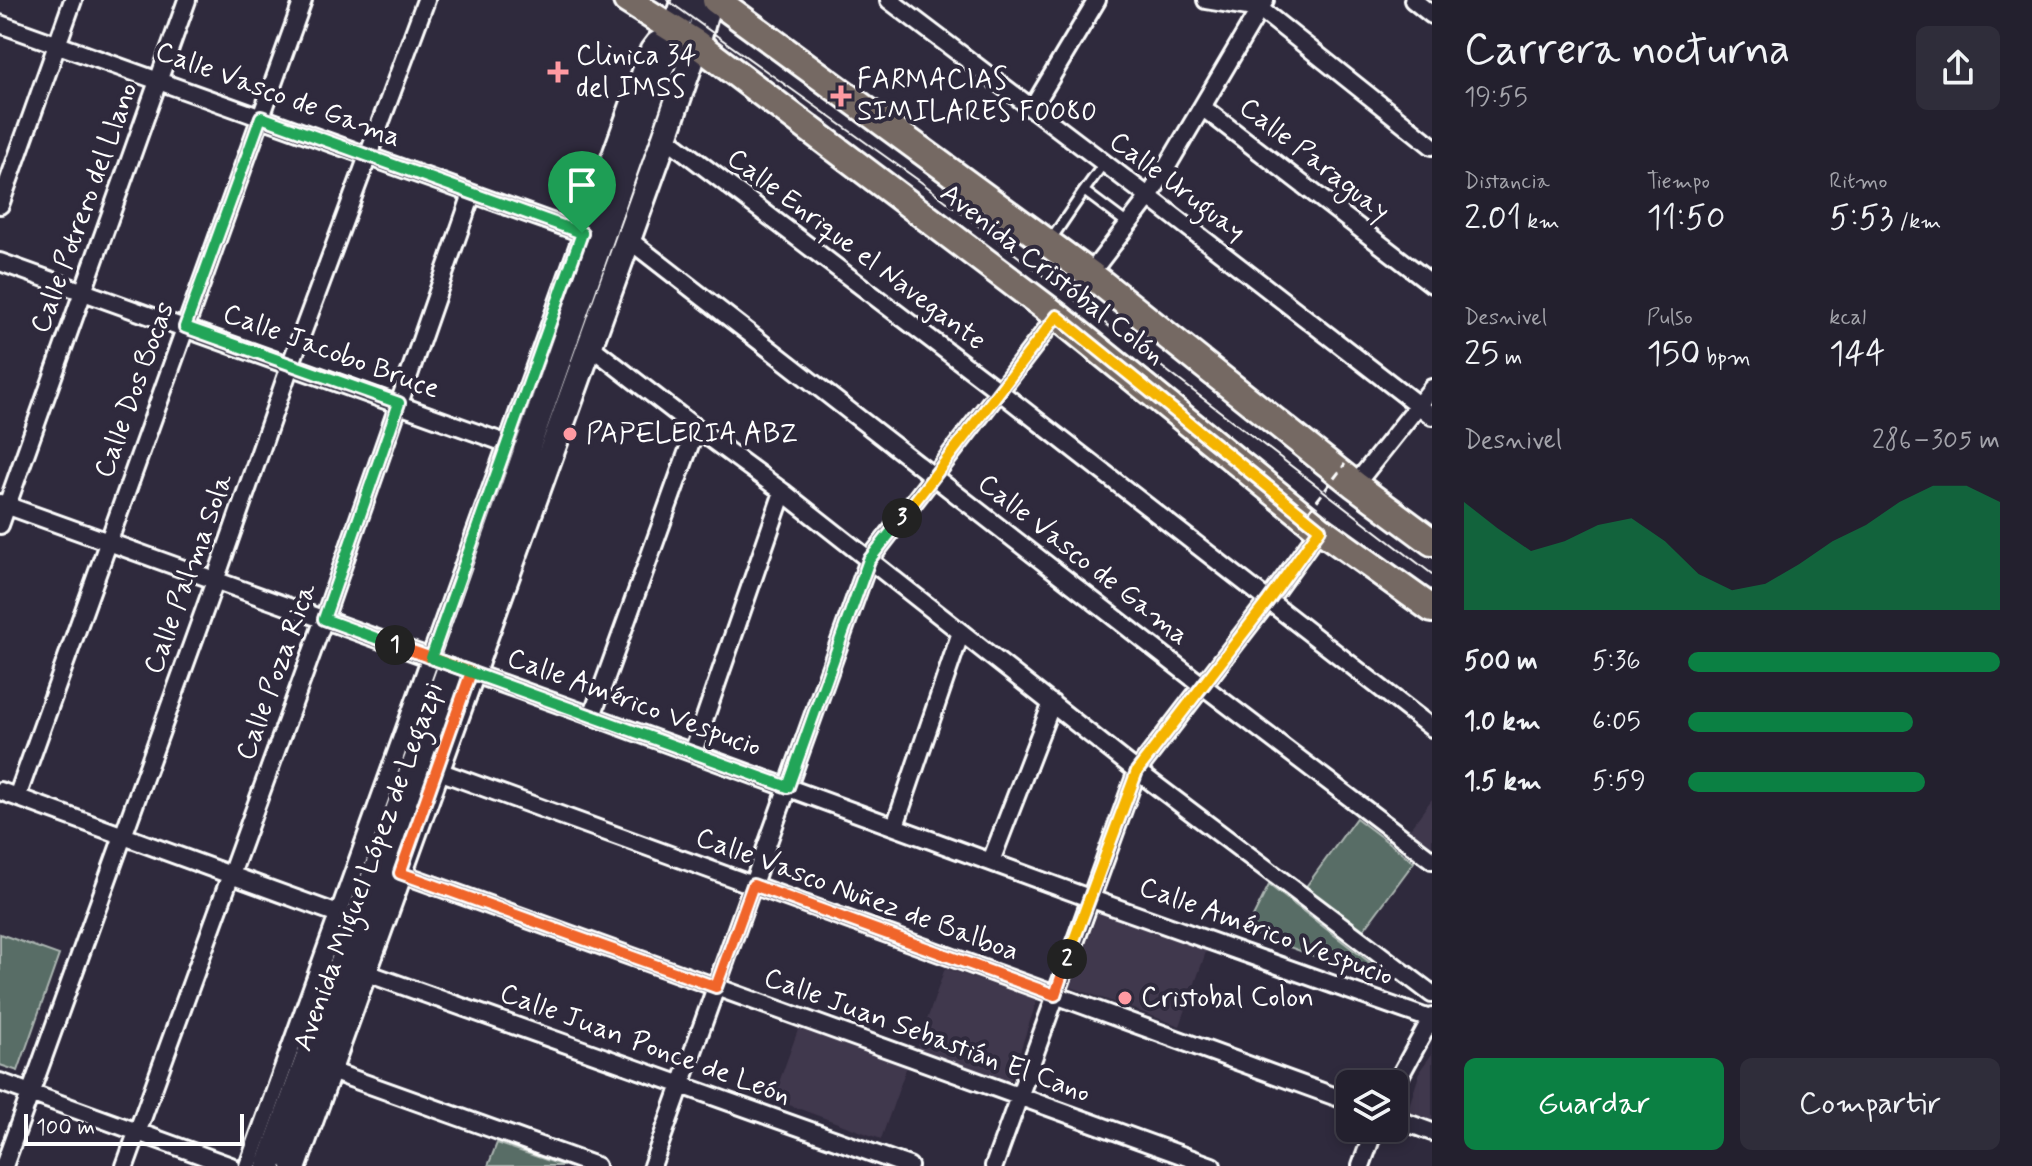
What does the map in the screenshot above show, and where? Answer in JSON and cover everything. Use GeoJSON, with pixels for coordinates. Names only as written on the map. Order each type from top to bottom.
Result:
{"type":"FeatureCollection","features":[{"type":"Feature","properties":{"kind":"main road","name":"Avenida Cristóbal Colón"},"geometry":{"type":"LineString","coordinates":[[627,0],[697,44],[1057,316],[1310,526],[1432,609]]}},
{"type":"Feature","properties":{"kind":"main road","name":"Avenida Miguel López de Legazpi"},"geometry":{"type":"LineString","coordinates":[[269,1166],[451,665],[685,0]]}},
{"type":"Feature","properties":{"kind":"main road","name":"Avenida Miguel López de Legazpi"},"geometry":{"type":"LineString","coordinates":[[294,1166],[436,770],[451,665],[590,346],[697,44],[709,0]]}},
{"type":"Feature","properties":{"kind":"main road","name":"Avenida Cristóbal Colón"},"geometry":{"type":"LineString","coordinates":[[716,0],[1090,274],[1432,542]]}},
{"type":"Feature","properties":{"kind":"street"},"geometry":{"type":"LineString","coordinates":[[0,205],[73,0]]}},
{"type":"Feature","properties":{"kind":"street","name":"Calle Potrero del Llano"},"geometry":{"type":"LineString","coordinates":[[0,525],[3,505],[187,0]]}},
{"type":"Feature","properties":{"kind":"street","name":"Calle Dos Bocas"},"geometry":{"type":"LineString","coordinates":[[17,797],[303,0]]}},
{"type":"Feature","properties":{"kind":"street","name":"Calle Palma Sola"},"geometry":{"type":"LineString","coordinates":[[4,1166],[290,366],[426,0]]}},
{"type":"Feature","properties":{"kind":"street","name":"Calle Uruguay"},"geometry":{"type":"LineString","coordinates":[[889,0],[1432,416]]}},
{"type":"Feature","properties":{"kind":"street"},"geometry":{"type":"LineString","coordinates":[[1032,109],[1097,0]]}},
{"type":"Feature","properties":{"kind":"street"},"geometry":{"type":"LineString","coordinates":[[1206,0],[1262,5],[1432,146]]}},
{"type":"Feature","properties":{"kind":"street"},"geometry":{"type":"LineString","coordinates":[[1413,0],[1432,15]]}},
{"type":"Feature","properties":{"kind":"street"},"geometry":{"type":"LineString","coordinates":[[1090,274],[1149,197],[1262,5]]}},
{"type":"Feature","properties":{"kind":"street","name":"Calle Vasco de Gama"},"geometry":{"type":"LineString","coordinates":[[0,24],[582,233]]}},
{"type":"Feature","properties":{"kind":"street","name":"Avenida Miguel López de Legazpi"},"geometry":{"type":"LineString","coordinates":[[248,1166],[338,914],[451,665],[508,444],[649,49],[655,41],[675,29]]}},
{"type":"Feature","properties":{"kind":"street","name":"Calle Paraguay"},"geometry":{"type":"LineString","coordinates":[[1202,107],[1432,284]]}},
{"type":"Feature","properties":{"kind":"street","name":"Calle Enrique el Navegante"},"geometry":{"type":"LineString","coordinates":[[665,137],[999,391],[1432,728]]}},
{"type":"Feature","properties":{"kind":"street","name":"Calle Poza Rica"},"geometry":{"type":"LineString","coordinates":[[125,1166],[324,619],[472,194]]}},
{"type":"Feature","properties":{"kind":"street","name":"Calle Vasco de Gama"},"geometry":{"type":"LineString","coordinates":[[628,239],[1432,860]]}},
{"type":"Feature","properties":{"kind":"street","name":"Calle Jacobo Bruce"},"geometry":{"type":"LineString","coordinates":[[0,262],[508,444]]}},
{"type":"Feature","properties":{"kind":"street"},"geometry":{"type":"LineString","coordinates":[[652,1166],[869,560],[1057,316]]}},
{"type":"Feature","properties":{"kind":"street"},"geometry":{"type":"LineString","coordinates":[[590,346],[783,492],[1137,771],[1432,994]]}},
{"type":"Feature","properties":{"kind":"street"},"geometry":{"type":"LineString","coordinates":[[1350,475],[1432,388]]}},
{"type":"Feature","properties":{"kind":"street"},"geometry":{"type":"LineString","coordinates":[[592,716],[696,428]]}},
{"type":"Feature","properties":{"kind":"street"},"geometry":{"type":"LineString","coordinates":[[693,752],[783,492]]}},
{"type":"Feature","properties":{"kind":"street","name":"Calle Américo Vespucio"},"geometry":{"type":"LineString","coordinates":[[3,505],[693,752],[1089,898],[1431,1018]]}},
{"type":"Feature","properties":{"kind":"street"},"geometry":{"type":"LineString","coordinates":[[994,1166],[1137,771],[1268,601],[1310,526]]}},
{"type":"Feature","properties":{"kind":"street"},"geometry":{"type":"LineString","coordinates":[[895,826],[961,632]]}},
{"type":"Feature","properties":{"kind":"street"},"geometry":{"type":"LineString","coordinates":[[991,861],[1052,703]]}},
{"type":"Feature","properties":{"kind":"street","name":"Calle Vasco Nuñez de Balboa"},"geometry":{"type":"LineString","coordinates":[[436,770],[1336,1097]]}},
{"type":"Feature","properties":{"kind":"street"},"geometry":{"type":"LineString","coordinates":[[0,791],[338,914]]}},
{"type":"Feature","properties":{"kind":"street","name":"Calle Juan Sebastián El Cano"},"geometry":{"type":"LineString","coordinates":[[400,873],[1212,1166]]}},
{"type":"Feature","properties":{"kind":"street","name":"Calle Juan Ponce de León"},"geometry":{"type":"LineString","coordinates":[[364,972],[909,1166]]}},
{"type":"Feature","properties":{"kind":"street"},"geometry":{"type":"LineString","coordinates":[[1403,1070],[1431,1018]]}},
{"type":"Feature","properties":{"kind":"street"},"geometry":{"type":"LineString","coordinates":[[328,1070],[596,1166]]}},
{"type":"Feature","properties":{"kind":"street"},"geometry":{"type":"LineString","coordinates":[[0,1082],[231,1166]]}},
{"type":"Feature","properties":{"kind":"street"},"geometry":{"type":"LineString","coordinates":[[1408,1123],[1432,1132]]}},
{"type":"Feature","properties":{"kind":"street"},"geometry":{"type":"LineString","coordinates":[[1361,1166],[1370,1142]]}},
{"type":"Feature","properties":{"kind":"lane"},"geometry":{"type":"LineString","coordinates":[[1048,244],[1104,163]]}},
{"type":"Feature","properties":{"kind":"lane"},"geometry":{"type":"LineString","coordinates":[[1084,191],[1128,224]]}},
{"type":"Feature","properties":{"kind":"path"},"geometry":{"type":"LineString","coordinates":[[1310,526],[1350,475]]}},
{"type":"Feature","properties":{"kind":"shaded area"},"geometry":{"type":"Polygon","coordinates":[[[1432,799],[1432,848],[1409,830],[1432,799]]]}},
{"type":"Feature","properties":{"kind":"shaded area"},"geometry":{"type":"Polygon","coordinates":[[[1099,910],[1207,949],[1180,1026],[1071,987],[1099,910]]]}},
{"type":"Feature","properties":{"kind":"shaded area"},"geometry":{"type":"Polygon","coordinates":[[[945,968],[1037,1000],[1010,1081],[917,1049],[945,968]]]}},
{"type":"Feature","properties":{"kind":"shaded area"},"geometry":{"type":"Polygon","coordinates":[[[799,1027],[907,1066],[881,1139],[773,1099],[799,1027]]]}},
{"type":"Feature","properties":{"kind":"shaded area"},"geometry":{"type":"Polygon","coordinates":[[[1432,1054],[1432,1120],[1408,1112],[1421,1069],[1432,1054]]]}},
{"type":"Feature","properties":{"kind":"green space"},"geometry":{"type":"Polygon","coordinates":[[[1356,818],[1414,862],[1362,932],[1305,888],[1356,818]]]}},
{"type":"Feature","properties":{"kind":"green space"},"geometry":{"type":"Polygon","coordinates":[[[1269,885],[1381,971],[1376,979],[1246,931],[1269,885]]]}},
{"type":"Feature","properties":{"kind":"green space"},"geometry":{"type":"Polygon","coordinates":[[[0,934],[59,955],[18,1071],[0,1065],[0,934]]]}},
{"type":"Feature","properties":{"kind":"green space"},"geometry":{"type":"Polygon","coordinates":[[[497,1143],[564,1166],[488,1166],[497,1143]]]}},
{"type":"Feature","properties":{"kind":"tram line"},"geometry":{"type":"LineString","coordinates":[[667,0],[921,182],[1432,574]]}},
{"type":"Feature","properties":{"kind":"place","name":"Clinica 34 del IMSS"},"geometry":{"type":"Point","coordinates":[558,72]}},
{"type":"Feature","properties":{"kind":"place","name":"FARMACIAS SIMILARES F0080"},"geometry":{"type":"Point","coordinates":[841,96]}},
{"type":"Feature","properties":{"kind":"place","name":"PAPELERIA ABZ"},"geometry":{"type":"Point","coordinates":[570,434]}},
{"type":"Feature","properties":{"kind":"place","name":"Cristobal Colon"},"geometry":{"type":"Point","coordinates":[1125,998]}},
{"type":"Feature","properties":{"kind":"route"},"geometry":{"type":"LineString","coordinates":[[582,233],[261,117],[185,327],[399,403],[324,619],[471,672],[400,873],[716,987],[753,885],[1055,995],[1137,771],[1320,529],[1057,316],[869,560],[788,787],[693,752],[431,658],[582,233]]}}]}
